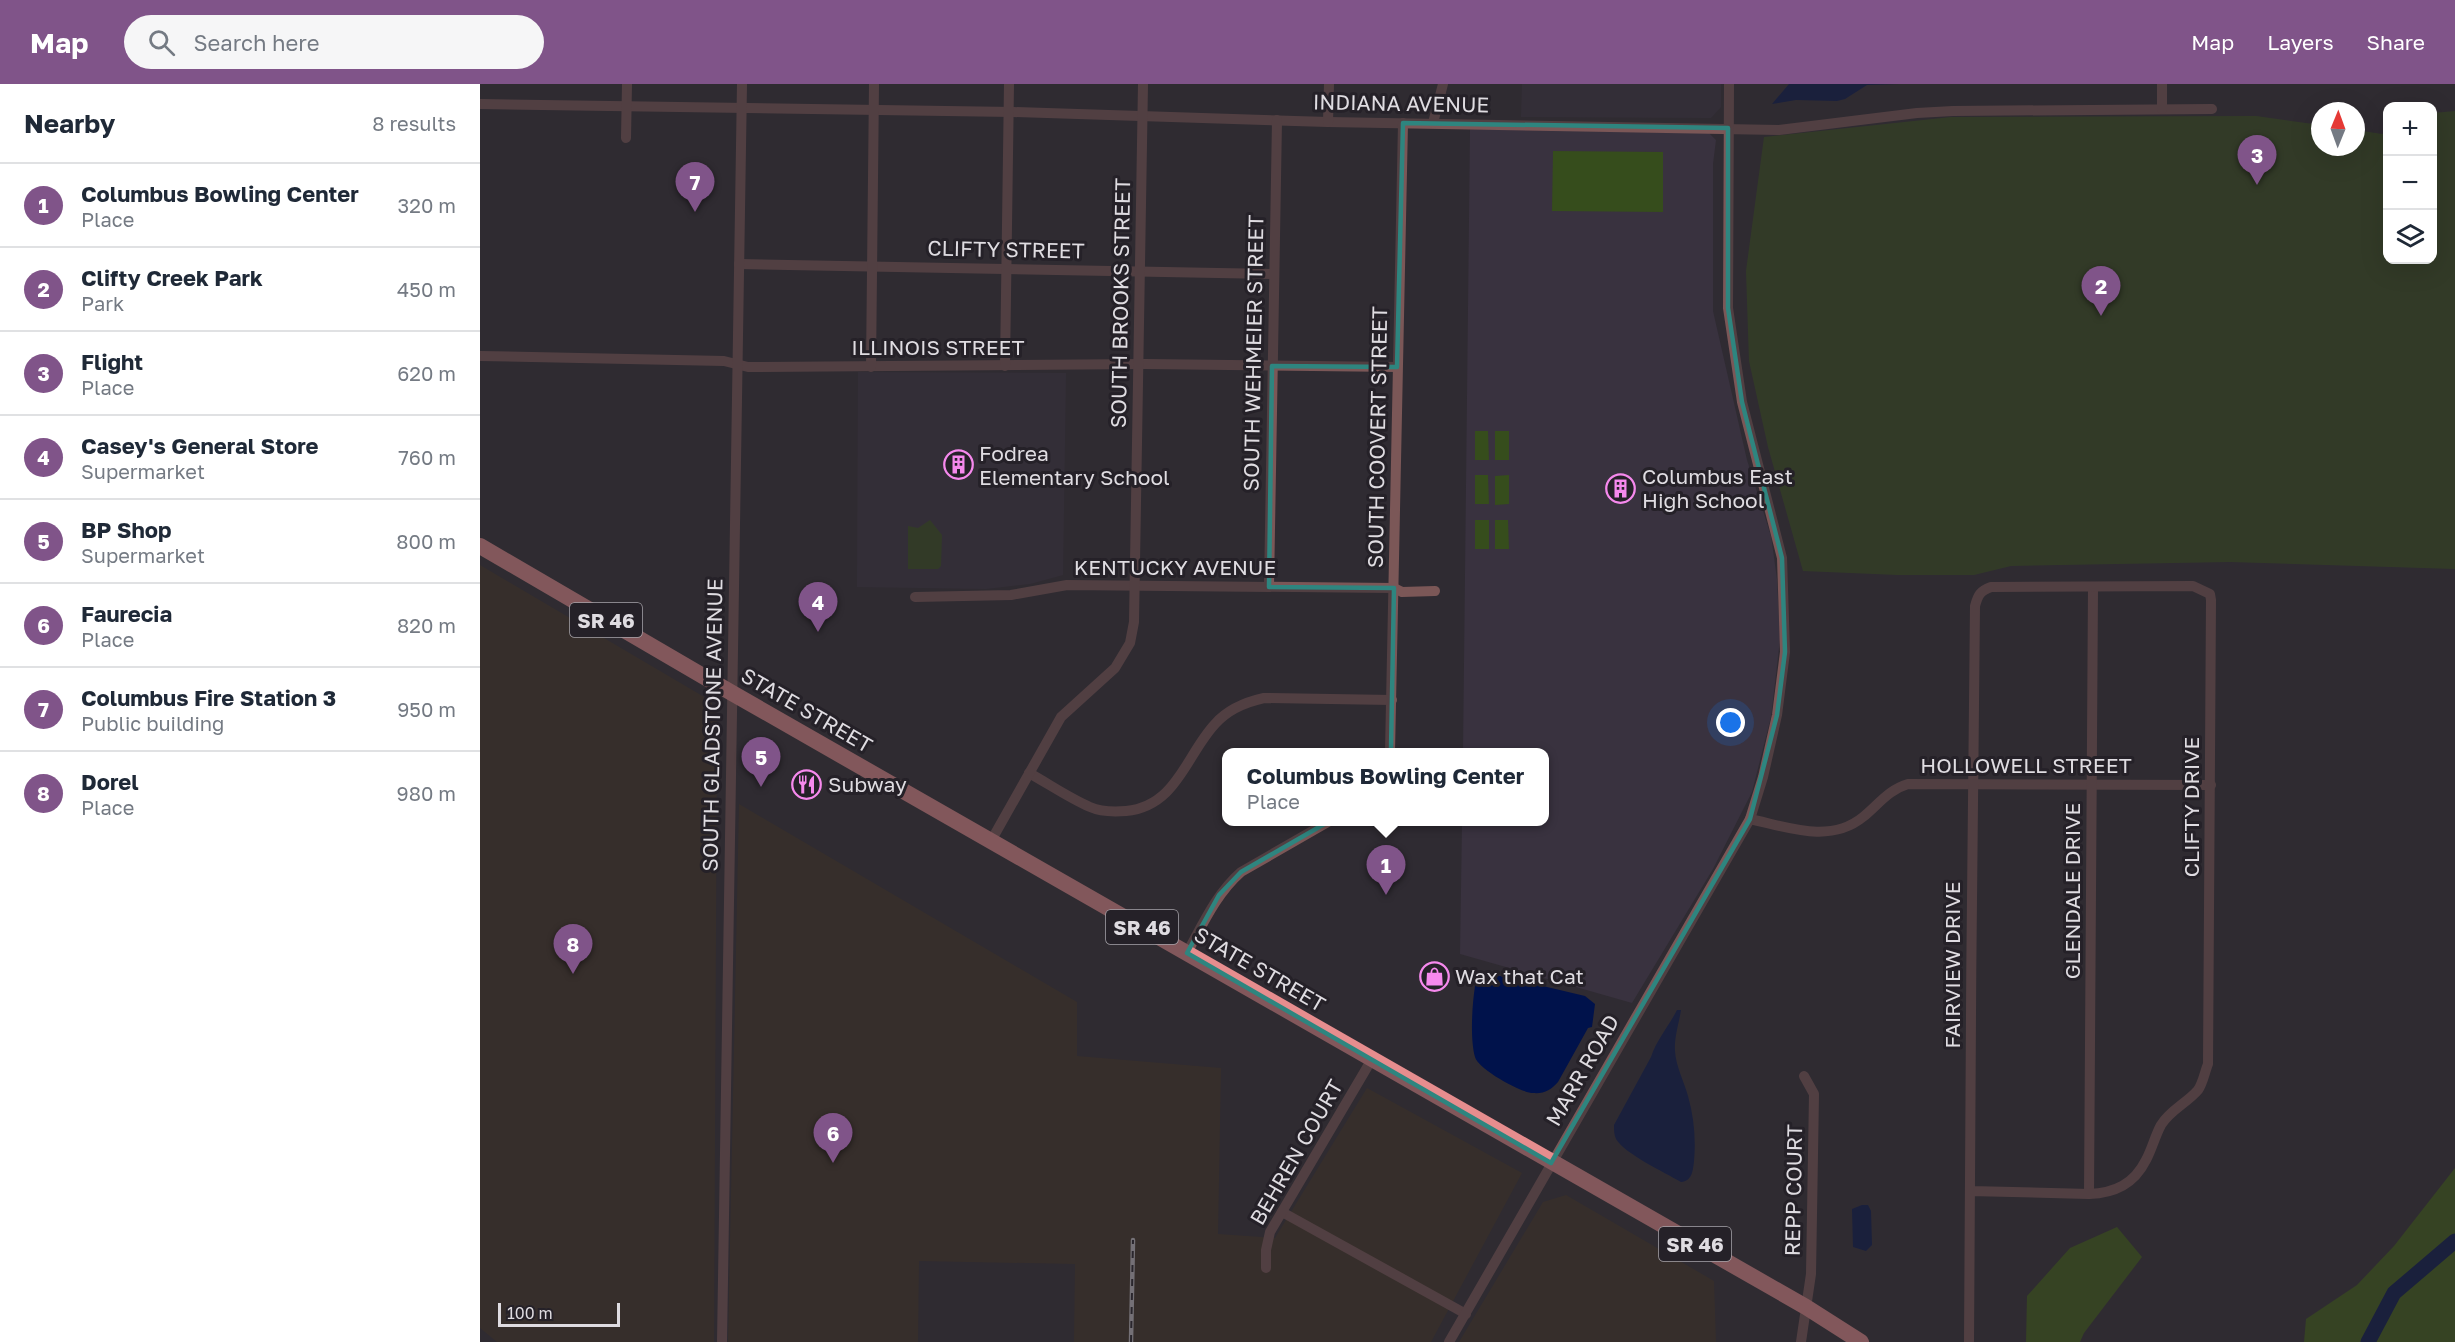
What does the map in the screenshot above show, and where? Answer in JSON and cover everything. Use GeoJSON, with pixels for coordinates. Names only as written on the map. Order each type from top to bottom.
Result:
{"type":"FeatureCollection","features":[{"type":"Feature","properties":{"kind":"highway","name":"STATE STREET"},"geometry":{"type":"LineString","coordinates":[[480,546],[732,693],[1806,1307],[1861,1342]]}},
{"type":"Feature","properties":{"kind":"street"},"geometry":{"type":"LineString","coordinates":[[626,138],[627,84]]}},
{"type":"Feature","properties":{"kind":"street","name":"SOUTH GLADSTONE AVENUE"},"geometry":{"type":"LineString","coordinates":[[722,1342],[741,84]]}},
{"type":"Feature","properties":{"kind":"street"},"geometry":{"type":"LineString","coordinates":[[871,367],[874,84]]}},
{"type":"Feature","properties":{"kind":"street"},"geometry":{"type":"LineString","coordinates":[[1005,366],[1009,84]]}},
{"type":"Feature","properties":{"kind":"street","name":"SOUTH BROOKS STREET"},"geometry":{"type":"LineString","coordinates":[[991,841],[1061,717],[1115,668],[1130,643],[1134,621],[1143,84]]}},
{"type":"Feature","properties":{"kind":"street"},"geometry":{"type":"LineString","coordinates":[[1328,122],[1329,84]]}},
{"type":"Feature","properties":{"kind":"street"},"geometry":{"type":"LineString","coordinates":[[1433,123],[1443,84]]}},
{"type":"Feature","properties":{"kind":"street","name":"MARR ROAD"},"geometry":{"type":"LineString","coordinates":[[1449,1342],[1750,819],[1763,777],[1777,715],[1785,652],[1782,558],[1742,402],[1728,308],[1729,84]]}},
{"type":"Feature","properties":{"kind":"street"},"geometry":{"type":"LineString","coordinates":[[2162,84],[2162,109]]}},
{"type":"Feature","properties":{"kind":"street","name":"INDIANA AVENUE"},"geometry":{"type":"LineString","coordinates":[[480,104],[1008,112],[1328,122],[1779,130],[1917,113],[1953,111],[2212,108]]}},
{"type":"Feature","properties":{"kind":"street","name":"SOUTH WEHMEIER STREET"},"geometry":{"type":"LineString","coordinates":[[1269,587],[1277,120]]}},
{"type":"Feature","properties":{"kind":"street","name":"SOUTH COOVERT STREET"},"geometry":{"type":"LineString","coordinates":[[1390,748],[1402,123]]}},
{"type":"Feature","properties":{"kind":"street","name":"CLIFTY STREET"},"geometry":{"type":"LineString","coordinates":[[739,264],[1273,274]]}},
{"type":"Feature","properties":{"kind":"street","name":"ILLINOIS STREET"},"geometry":{"type":"LineString","coordinates":[[480,356],[724,361],[748,367],[1139,364],[1397,367]]}},
{"type":"Feature","properties":{"kind":"street","name":"KENTUCKY AVENUE"},"geometry":{"type":"LineString","coordinates":[[915,597],[1011,595],[1067,585],[1394,588],[1402,592],[1435,591]]}},
{"type":"Feature","properties":{"kind":"street","name":"CLIFTY DRIVE"},"geometry":{"type":"LineString","coordinates":[[1970,1191],[2089,1194],[2106,1193],[2119,1189],[2131,1180],[2145,1162],[2161,1126],[2200,1089],[2208,1064],[2211,786],[2210,594],[2193,586],[1991,587],[1981,591]]}},
{"type":"Feature","properties":{"kind":"street","name":"GLENDALE DRIVE"},"geometry":{"type":"LineString","coordinates":[[2089,1194],[2093,588]]}},
{"type":"Feature","properties":{"kind":"street","name":"FAIRVIEW DRIVE"},"geometry":{"type":"LineString","coordinates":[[1969,1342],[1975,606],[1981,591]]}},
{"type":"Feature","properties":{"kind":"street"},"geometry":{"type":"LineString","coordinates":[[1029,773],[1091,808],[1113,812],[1133,810],[1166,794],[1176,784],[1215,724],[1231,711],[1248,702],[1264,698],[1392,700]]}},
{"type":"Feature","properties":{"kind":"street","name":"HOLLOWELL STREET"},"geometry":{"type":"LineString","coordinates":[[1750,819],[1812,832],[1829,831],[1847,826],[1862,818],[1886,794],[1897,787],[1917,783],[2211,786]]}},
{"type":"Feature","properties":{"kind":"street"},"geometry":{"type":"LineString","coordinates":[[1187,952],[1219,895],[1231,881],[1241,872],[1321,826]]}},
{"type":"Feature","properties":{"kind":"street","name":"BEHREN COURT"},"geometry":{"type":"LineString","coordinates":[[1266,1268],[1266,1250],[1270,1232],[1372,1059]]}},
{"type":"Feature","properties":{"kind":"street","name":"REPP COURT"},"geometry":{"type":"LineString","coordinates":[[1801,1342],[1811,1274],[1814,1094],[1804,1076]]}},
{"type":"Feature","properties":{"kind":"street"},"geometry":{"type":"LineString","coordinates":[[1282,1212],[1466,1314]]}},
{"type":"Feature","properties":{"kind":"highlighted area"},"geometry":{"type":"Polygon","coordinates":[[[1403,123],[1728,128],[1728,308],[1742,402],[1782,558],[1785,652],[1777,715],[1750,819],[1551,1163],[1187,953],[1219,895],[1241,872],[1359,804],[1378,785],[1391,749],[1394,588],[1269,587],[1272,366],[1397,367],[1403,123]]]}},
{"type":"Feature","properties":{"kind":"shaded area"},"geometry":{"type":"Polygon","coordinates":[[[1522,84],[1721,84],[1721,107],[1711,118],[1521,117],[1522,84]]]}},
{"type":"Feature","properties":{"kind":"shaded area"},"geometry":{"type":"Polygon","coordinates":[[[1789,84],[1899,84],[1867,85],[1845,99],[1837,101],[1796,100],[1772,104],[1789,84]]]}},
{"type":"Feature","properties":{"kind":"shaded area","name":"Columbus East High School"},"geometry":{"type":"Polygon","coordinates":[[[1470,129],[1709,133],[1716,140],[1713,164],[1713,311],[1747,460],[1771,536],[1777,579],[1780,640],[1771,717],[1752,792],[1713,869],[1632,1003],[1460,954],[1462,826],[1549,826],[1549,748],[1463,748],[1470,129]]]}},
{"type":"Feature","properties":{"kind":"shaded area","name":"Fodrea Elementary School"},"geometry":{"type":"Polygon","coordinates":[[[858,372],[1066,373],[1063,575],[1030,584],[986,589],[857,587],[858,372]]]}},
{"type":"Feature","properties":{"kind":"shaded area"},"geometry":{"type":"Polygon","coordinates":[[[480,565],[711,701],[717,718],[714,1342],[497,1342],[480,1328],[480,565]]]}},
{"type":"Feature","properties":{"kind":"shaded area"},"geometry":{"type":"Polygon","coordinates":[[[739,804],[1077,1002],[1077,1056],[1221,1068],[1218,1234],[1275,1238],[1367,1088],[1522,1173],[1431,1342],[1074,1342],[1075,1264],[919,1261],[918,1342],[728,1342],[739,804]]]}},
{"type":"Feature","properties":{"kind":"shaded area"},"geometry":{"type":"Polygon","coordinates":[[[1496,975],[1585,996],[1595,1004],[1592,1027],[1588,1028],[1558,1082],[1547,1091],[1533,1093],[1510,1085],[1484,1068],[1475,1057],[1472,1022],[1477,978],[1496,975]]]}},
{"type":"Feature","properties":{"kind":"shaded area"},"geometry":{"type":"Polygon","coordinates":[[[1677,1010],[1681,1010],[1675,1051],[1690,1104],[1695,1137],[1692,1172],[1688,1180],[1681,1182],[1628,1151],[1614,1134],[1614,1125],[1656,1044],[1677,1010]]]}},
{"type":"Feature","properties":{"kind":"shaded area"},"geometry":{"type":"Polygon","coordinates":[[[1566,1195],[1714,1281],[1716,1342],[1459,1342],[1543,1202],[1566,1195]]]}},
{"type":"Feature","properties":{"kind":"shaded area"},"geometry":{"type":"Polygon","coordinates":[[[1868,1205],[1871,1211],[1872,1245],[1866,1251],[1853,1247],[1852,1209],[1868,1205]]]}},
{"type":"Feature","properties":{"kind":"green space"},"geometry":{"type":"Polygon","coordinates":[[[2455,111],[2455,569],[2230,562],[2011,566],[1974,575],[1803,571],[1768,447],[1749,361],[1746,271],[1764,137],[1951,117],[2256,116],[2311,124],[2311,156],[2365,156],[2365,131],[2383,133],[2383,264],[2437,264],[2437,113],[2455,111]]]}},
{"type":"Feature","properties":{"kind":"green space"},"geometry":{"type":"Polygon","coordinates":[[[1553,151],[1663,152],[1663,212],[1552,211],[1553,151]]]}},
{"type":"Feature","properties":{"kind":"green space"},"geometry":{"type":"Polygon","coordinates":[[[1475,431],[1488,431],[1489,460],[1475,460],[1475,431]]]}},
{"type":"Feature","properties":{"kind":"green space"},"geometry":{"type":"Polygon","coordinates":[[[1495,431],[1509,431],[1509,460],[1495,460],[1495,431]]]}},
{"type":"Feature","properties":{"kind":"green space"},"geometry":{"type":"Polygon","coordinates":[[[1475,475],[1488,475],[1489,504],[1475,504],[1475,475]]]}},
{"type":"Feature","properties":{"kind":"green space"},"geometry":{"type":"Polygon","coordinates":[[[1509,475],[1509,504],[1495,505],[1495,476],[1509,475]]]}},
{"type":"Feature","properties":{"kind":"green space"},"geometry":{"type":"Polygon","coordinates":[[[930,520],[942,535],[941,566],[938,569],[908,569],[908,526],[918,528],[930,520]]]}},
{"type":"Feature","properties":{"kind":"green space"},"geometry":{"type":"Polygon","coordinates":[[[1475,520],[1489,520],[1489,549],[1475,549],[1475,520]]]}},
{"type":"Feature","properties":{"kind":"green space"},"geometry":{"type":"Polygon","coordinates":[[[1495,520],[1508,520],[1509,549],[1495,549],[1495,520]]]}},
{"type":"Feature","properties":{"kind":"green space"},"geometry":{"type":"Polygon","coordinates":[[[2455,1168],[2455,1342],[2304,1342],[2306,1319],[2357,1285],[2394,1246],[2455,1168]]]}},
{"type":"Feature","properties":{"kind":"green space"},"geometry":{"type":"Polygon","coordinates":[[[2117,1227],[2142,1257],[2084,1333],[2080,1342],[2026,1342],[2027,1296],[2070,1248],[2117,1227]]]}},
{"type":"Feature","properties":{"kind":"waterway"},"geometry":{"type":"LineString","coordinates":[[2368,1342],[2394,1293],[2455,1241]]}},
{"type":"Feature","properties":{"kind":"railway"},"geometry":{"type":"LineString","coordinates":[[1131,1342],[1133,1240]]}},
{"type":"Feature","properties":{"kind":"place","name":"Flight"},"geometry":{"type":"Point","coordinates":[2257,185]}},
{"type":"Feature","properties":{"kind":"place","name":"Columbus Fire Station 3"},"geometry":{"type":"Point","coordinates":[695,212]}},
{"type":"Feature","properties":{"kind":"place","name":"Clifty Creek Park"},"geometry":{"type":"Point","coordinates":[2101,316]}},
{"type":"Feature","properties":{"kind":"place","name":"Fodrea Elementary School"},"geometry":{"type":"Point","coordinates":[958,465]}},
{"type":"Feature","properties":{"kind":"place","name":"Columbus East High School"},"geometry":{"type":"Point","coordinates":[1621,488]}},
{"type":"Feature","properties":{"kind":"place","name":"Casey's General Store"},"geometry":{"type":"Point","coordinates":[818,632]}},
{"type":"Feature","properties":{"kind":"place","name":"Subway"},"geometry":{"type":"Point","coordinates":[807,784]}},
{"type":"Feature","properties":{"kind":"place","name":"BP Shop"},"geometry":{"type":"Point","coordinates":[761,787]}},
{"type":"Feature","properties":{"kind":"place","name":"Columbus Bowling Center"},"geometry":{"type":"Point","coordinates":[1386,895]}},
{"type":"Feature","properties":{"kind":"place","name":"Dorel"},"geometry":{"type":"Point","coordinates":[573,974]}},
{"type":"Feature","properties":{"kind":"place","name":"Wax that Cat"},"geometry":{"type":"Point","coordinates":[1434,976]}},
{"type":"Feature","properties":{"kind":"place","name":"Faurecia"},"geometry":{"type":"Point","coordinates":[833,1163]}}]}
